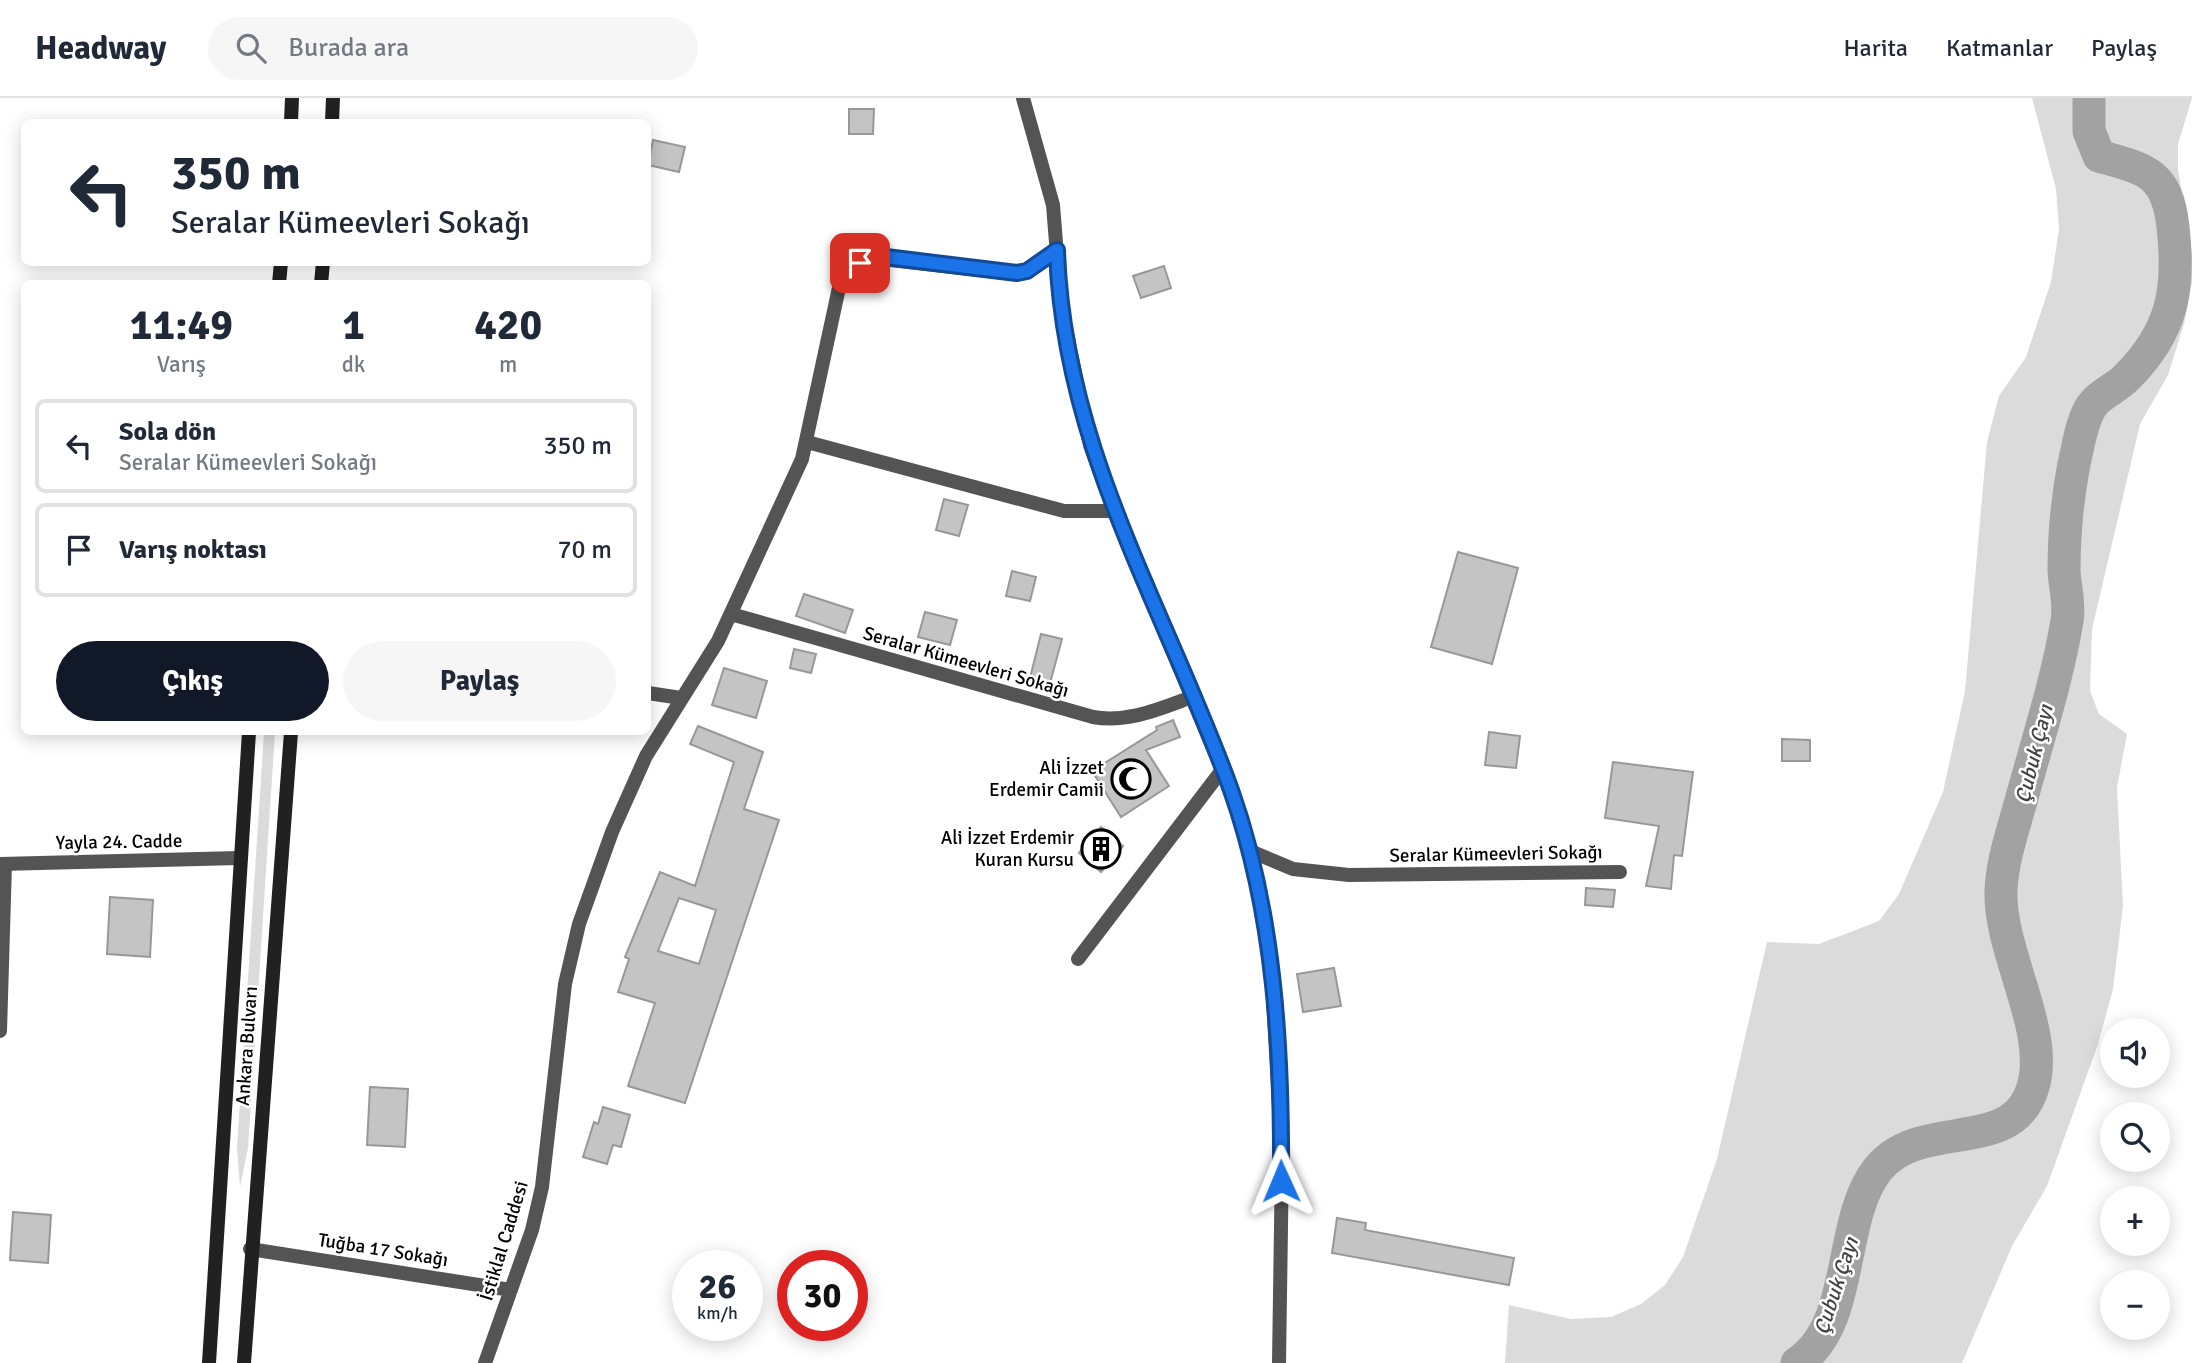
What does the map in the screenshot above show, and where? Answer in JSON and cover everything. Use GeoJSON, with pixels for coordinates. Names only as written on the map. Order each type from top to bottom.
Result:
{"type":"FeatureCollection","features":[{"type":"Feature","properties":{"kind":"main road"},"geometry":{"type":"LineString","coordinates":[[290,119],[292,98]]}},
{"type":"Feature","properties":{"kind":"main road"},"geometry":{"type":"LineString","coordinates":[[332,119],[333,98]]}},
{"type":"Feature","properties":{"kind":"main road","name":"Ankara Bulvarı"},"geometry":{"type":"LineString","coordinates":[[209,1363],[249,735]]}},
{"type":"Feature","properties":{"kind":"main road","name":"Ankara Bulvarı"},"geometry":{"type":"LineString","coordinates":[[244,1363],[250,1248],[290,735]]}},
{"type":"Feature","properties":{"kind":"street"},"geometry":{"type":"LineString","coordinates":[[1023,98],[1053,205],[1060,305],[1080,408],[1100,476],[1222,770],[1250,851],[1270,953],[1282,1159],[1279,1363]]}},
{"type":"Feature","properties":{"kind":"street"},"geometry":{"type":"LineString","coordinates":[[651,693],[681,698],[707,662],[731,614],[795,475],[807,442],[835,299],[840,283],[854,267],[873,258],[886,257],[1017,273],[1027,271],[1057,250]]}},
{"type":"Feature","properties":{"kind":"street"},"geometry":{"type":"LineString","coordinates":[[807,442],[1064,511],[1114,511]]}},
{"type":"Feature","properties":{"kind":"street","name":"Seralar Kümeevleri Sokağı"},"geometry":{"type":"LineString","coordinates":[[731,614],[1093,717],[1119,720],[1136,717],[1192,697]]}},
{"type":"Feature","properties":{"kind":"street","name":"İstiklal Caddesi"},"geometry":{"type":"LineString","coordinates":[[485,1363],[532,1230],[542,1187],[565,984],[579,924],[628,793],[646,756],[681,698]]}},
{"type":"Feature","properties":{"kind":"street"},"geometry":{"type":"LineString","coordinates":[[1078,959],[1222,770]]}},
{"type":"Feature","properties":{"kind":"street","name":"Seralar Kümeevleri Sokağı"},"geometry":{"type":"LineString","coordinates":[[1250,851],[1293,869],[1349,874],[1620,872]]}},
{"type":"Feature","properties":{"kind":"street","name":"Yayla 24. Cadde"},"geometry":{"type":"LineString","coordinates":[[2,864],[239,858]]}},
{"type":"Feature","properties":{"kind":"street"},"geometry":{"type":"LineString","coordinates":[[0,1031],[2,864]]}},
{"type":"Feature","properties":{"kind":"street","name":"Tuğba 17 Sokağı"},"geometry":{"type":"LineString","coordinates":[[250,1248],[510,1290]]}},
{"type":"Feature","properties":{"kind":"shaded area"},"geometry":{"type":"Polygon","coordinates":[[[2032,98],[2192,98],[2178,144],[2178,169],[2192,253],[2192,283],[2184,324],[2168,375],[2140,424],[2092,629],[2090,691],[2099,714],[2127,734],[2117,787],[2123,906],[2113,989],[2105,1018],[2100,1018],[2098,1044],[2047,1186],[2012,1246],[1962,1363],[1505,1363],[1509,1305],[1571,1319],[1611,1317],[1641,1304],[1665,1285],[1683,1257],[1717,1159],[1767,942],[1819,944],[1879,921],[1899,894],[1943,792],[1965,691],[1987,442],[1999,396],[2026,357],[2051,282],[2059,229],[2056,189],[2032,98]]]}},
{"type":"Feature","properties":{"kind":"shaded area"},"geometry":{"type":"Polygon","coordinates":[[[264,735],[275,735],[248,1148],[240,1187],[237,1148],[264,735]]]}},
{"type":"Feature","properties":{"kind":"building"},"geometry":{"type":"Polygon","coordinates":[[[849,109],[874,109],[873,134],[849,134],[849,109]]]}},
{"type":"Feature","properties":{"kind":"building"},"geometry":{"type":"Polygon","coordinates":[[[653,140],[685,147],[679,172],[651,166],[653,140]]]}},
{"type":"Feature","properties":{"kind":"building"},"geometry":{"type":"Polygon","coordinates":[[[1164,266],[1171,288],[1141,298],[1133,276],[1164,266]]]}},
{"type":"Feature","properties":{"kind":"building"},"geometry":{"type":"Polygon","coordinates":[[[944,499],[968,505],[959,536],[936,530],[944,499]]]}},
{"type":"Feature","properties":{"kind":"building"},"geometry":{"type":"Polygon","coordinates":[[[1458,552],[1518,568],[1492,664],[1431,647],[1458,552]]]}},
{"type":"Feature","properties":{"kind":"building"},"geometry":{"type":"Polygon","coordinates":[[[1012,571],[1036,577],[1030,601],[1006,596],[1012,571]]]}},
{"type":"Feature","properties":{"kind":"building"},"geometry":{"type":"Polygon","coordinates":[[[804,594],[853,610],[845,633],[796,616],[804,594]]]}},
{"type":"Feature","properties":{"kind":"building"},"geometry":{"type":"Polygon","coordinates":[[[925,612],[957,620],[950,645],[918,637],[925,612]]]}},
{"type":"Feature","properties":{"kind":"building"},"geometry":{"type":"Polygon","coordinates":[[[1041,634],[1062,639],[1050,683],[1030,678],[1041,634]]]}},
{"type":"Feature","properties":{"kind":"building"},"geometry":{"type":"Polygon","coordinates":[[[794,649],[816,654],[811,673],[790,668],[794,649]]]}},
{"type":"Feature","properties":{"kind":"building"},"geometry":{"type":"Polygon","coordinates":[[[724,668],[767,681],[756,718],[712,705],[724,668]]]}},
{"type":"Feature","properties":{"kind":"building","name":"Ali İzzet Erdemir Camii"},"geometry":{"type":"Polygon","coordinates":[[[1173,720],[1180,737],[1146,750],[1169,786],[1121,817],[1092,771],[1157,730],[1156,727],[1173,720]]]}},
{"type":"Feature","properties":{"kind":"building"},"geometry":{"type":"Polygon","coordinates":[[[698,726],[763,752],[744,809],[779,820],[685,1103],[628,1086],[655,1003],[618,992],[629,959],[625,957],[660,872],[695,886],[734,762],[690,744],[698,726]],[[679,898],[658,951],[699,964],[716,910],[679,898]]]}},
{"type":"Feature","properties":{"kind":"building"},"geometry":{"type":"Polygon","coordinates":[[[1489,732],[1520,736],[1516,768],[1485,765],[1489,732]]]}},
{"type":"Feature","properties":{"kind":"building"},"geometry":{"type":"Polygon","coordinates":[[[1782,739],[1810,740],[1810,761],[1782,761],[1782,739]]]}},
{"type":"Feature","properties":{"kind":"building"},"geometry":{"type":"Polygon","coordinates":[[[1613,762],[1693,772],[1682,856],[1674,855],[1671,889],[1646,886],[1659,826],[1605,818],[1613,762]]]}},
{"type":"Feature","properties":{"kind":"building","name":"Ali İzzet Erdemir Kuran Kursu"},"geometry":{"type":"Polygon","coordinates":[[[1101,827],[1123,846],[1101,872],[1079,853],[1101,827]]]}},
{"type":"Feature","properties":{"kind":"building"},"geometry":{"type":"Polygon","coordinates":[[[1586,888],[1615,890],[1613,907],[1585,905],[1586,888]]]}},
{"type":"Feature","properties":{"kind":"building"},"geometry":{"type":"Polygon","coordinates":[[[110,897],[153,900],[150,957],[107,954],[110,897]]]}},
{"type":"Feature","properties":{"kind":"building"},"geometry":{"type":"Polygon","coordinates":[[[1334,968],[1341,1006],[1303,1012],[1297,974],[1334,968]]]}},
{"type":"Feature","properties":{"kind":"building"},"geometry":{"type":"Polygon","coordinates":[[[370,1087],[408,1089],[405,1147],[367,1145],[370,1087]]]}},
{"type":"Feature","properties":{"kind":"building"},"geometry":{"type":"Polygon","coordinates":[[[603,1107],[630,1115],[621,1147],[613,1145],[607,1164],[583,1157],[594,1122],[598,1124],[603,1107]]]}},
{"type":"Feature","properties":{"kind":"building"},"geometry":{"type":"Polygon","coordinates":[[[13,1212],[51,1215],[48,1263],[10,1260],[13,1212]]]}},
{"type":"Feature","properties":{"kind":"building"},"geometry":{"type":"Polygon","coordinates":[[[1337,1218],[1366,1223],[1365,1230],[1514,1258],[1509,1285],[1332,1253],[1337,1218]]]}},
{"type":"Feature","properties":{"kind":"waterway","name":"Çubuk Çayı"},"geometry":{"type":"LineString","coordinates":[[1797,1363],[1816,1346],[1829,1324],[1838,1298],[1856,1215],[1865,1190],[1878,1169],[1896,1153],[1918,1144],[1987,1130],[2006,1122],[2022,1108],[2033,1087],[2035,1041],[2002,915],[2001,891],[2011,834],[2052,689],[2067,621],[2068,602],[2064,571],[2069,491],[2083,424],[2090,409],[2101,396],[2127,377],[2155,343],[2164,326],[2174,290],[2173,227],[2165,195],[2159,184],[2141,170],[2099,156],[2089,131],[2089,98]]}},
{"type":"Feature","properties":{"kind":"place","name":"Ali İzzet Erdemir Camii"},"geometry":{"type":"Point","coordinates":[1131,779]}},
{"type":"Feature","properties":{"kind":"place","name":"Ali İzzet Erdemir Kuran Kursu"},"geometry":{"type":"Point","coordinates":[1101,849]}},
{"type":"Feature","properties":{"kind":"route"},"geometry":{"type":"LineString","coordinates":[[860,263],[886,257],[1017,273],[1027,271],[1057,250],[1060,305],[1090,445],[1100,476],[1230,789],[1250,851],[1270,953],[1281,1181]]}}]}
